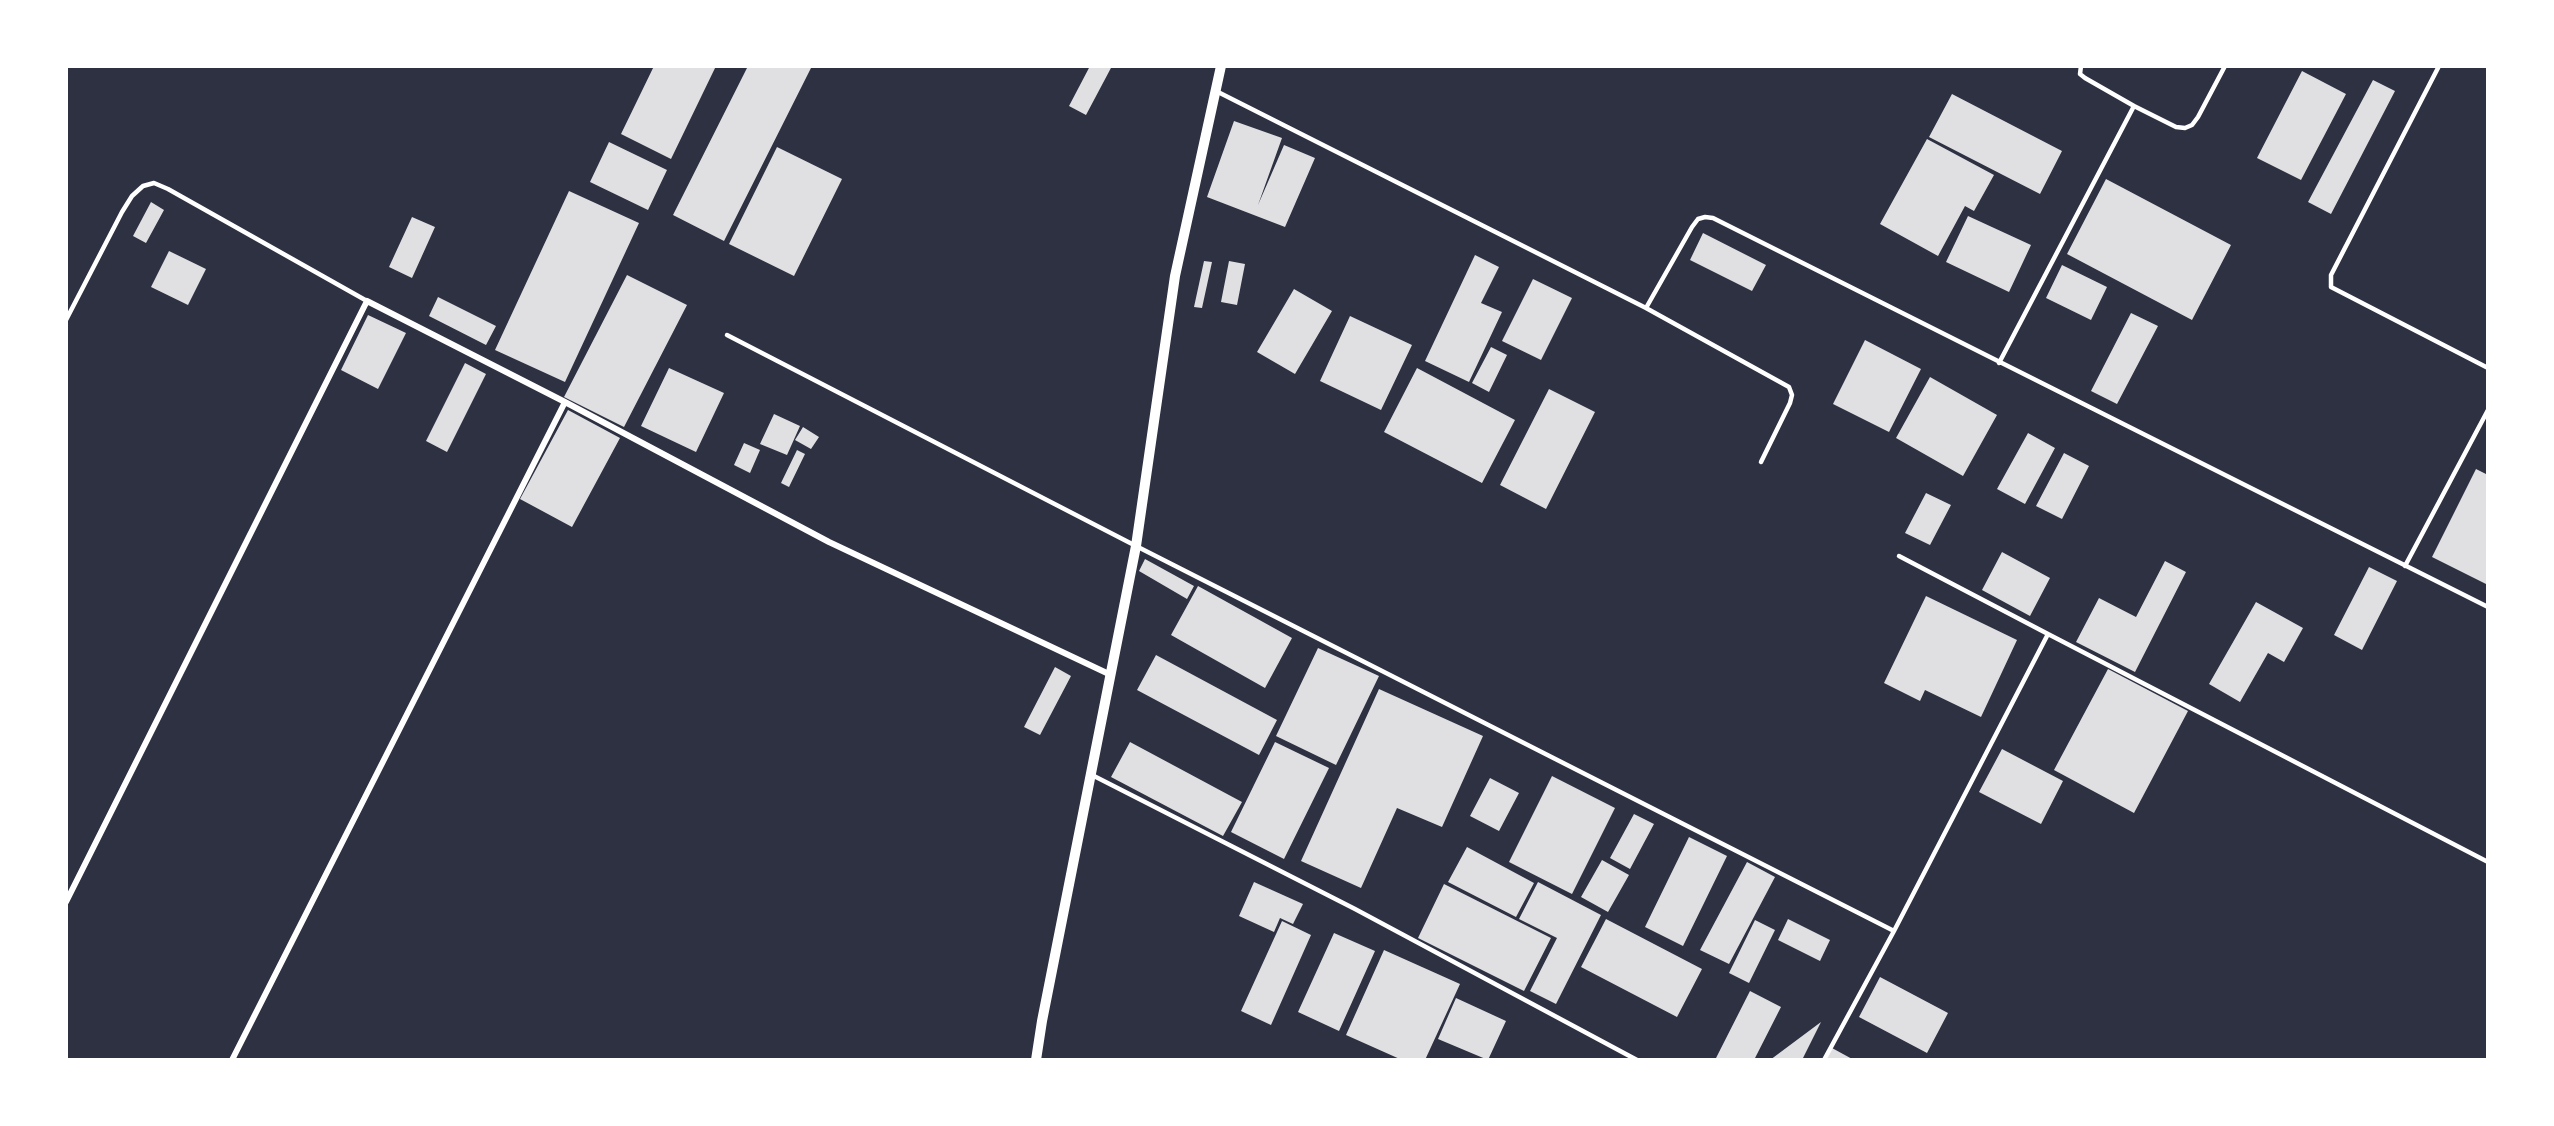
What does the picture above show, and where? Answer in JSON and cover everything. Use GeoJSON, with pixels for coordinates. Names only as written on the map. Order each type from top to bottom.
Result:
{"type":"FeatureCollection","features":[{"type":"Feature","properties":{"kind":"street"},"geometry":{"type":"LineString","coordinates":[[1036,1060],[1136,546],[1175,276],[1221,66]]}},
{"type":"Feature","properties":{"kind":"street"},"geometry":{"type":"LineString","coordinates":[[66,902],[367,302],[565,402],[830,542],[1111,675]]}},
{"type":"Feature","properties":{"kind":"street"},"geometry":{"type":"LineString","coordinates":[[232,1060],[565,402]]}},
{"type":"Feature","properties":{"kind":"lane"},"geometry":{"type":"LineString","coordinates":[[2081,66],[2080,74],[2085,78],[2134,106],[2176,127],[2185,128],[2198,117],[2225,66]]}},
{"type":"Feature","properties":{"kind":"lane"},"geometry":{"type":"LineString","coordinates":[[2439,66],[2331,275],[2331,287],[2488,368]]}},
{"type":"Feature","properties":{"kind":"lane"},"geometry":{"type":"LineString","coordinates":[[1216,91],[1646,308],[1789,387],[1792,395],[1790,403],[1761,462]]}},
{"type":"Feature","properties":{"kind":"lane"},"geometry":{"type":"LineString","coordinates":[[1999,363],[2134,106]]}},
{"type":"Feature","properties":{"kind":"lane"},"geometry":{"type":"LineString","coordinates":[[66,320],[132,196],[143,186],[154,183],[367,302]]}},
{"type":"Feature","properties":{"kind":"lane"},"geometry":{"type":"LineString","coordinates":[[1646,308],[1698,219],[1713,218],[2488,608]]}},
{"type":"Feature","properties":{"kind":"lane"},"geometry":{"type":"LineString","coordinates":[[728,335],[1136,546],[1894,931]]}},
{"type":"Feature","properties":{"kind":"lane"},"geometry":{"type":"LineString","coordinates":[[2405,566],[2488,410]]}},
{"type":"Feature","properties":{"kind":"lane"},"geometry":{"type":"LineString","coordinates":[[1899,556],[2488,862]]}},
{"type":"Feature","properties":{"kind":"lane"},"geometry":{"type":"LineString","coordinates":[[1824,1060],[1894,931],[2048,634]]}},
{"type":"Feature","properties":{"kind":"lane"},"geometry":{"type":"LineString","coordinates":[[1091,774],[1355,909],[1637,1060]]}},
{"type":"Feature","properties":{"kind":"building"},"geometry":{"type":"Polygon","coordinates":[[[654,66],[716,66],[671,159],[621,134],[654,66]]]}},
{"type":"Feature","properties":{"kind":"building"},"geometry":{"type":"Polygon","coordinates":[[[748,66],[812,66],[724,241],[673,215],[748,66]]]}},
{"type":"Feature","properties":{"kind":"building"},"geometry":{"type":"Polygon","coordinates":[[[1090,66],[1112,66],[1086,115],[1069,106],[1090,66]]]}},
{"type":"Feature","properties":{"kind":"building"},"geometry":{"type":"Polygon","coordinates":[[[2302,71],[2346,94],[2301,180],[2257,158],[2302,71]]]}},
{"type":"Feature","properties":{"kind":"building"},"geometry":{"type":"Polygon","coordinates":[[[2373,80],[2395,91],[2331,214],[2308,202],[2373,80]]]}},
{"type":"Feature","properties":{"kind":"building"},"geometry":{"type":"Polygon","coordinates":[[[1952,94],[2062,151],[2040,194],[1929,137],[1952,94]]]}},
{"type":"Feature","properties":{"kind":"building"},"geometry":{"type":"Polygon","coordinates":[[[1234,121],[1282,138],[1258,205],[1284,145],[1315,158],[1285,227],[1207,197],[1234,121]]]}},
{"type":"Feature","properties":{"kind":"building"},"geometry":{"type":"Polygon","coordinates":[[[1927,139],[1994,175],[1974,211],[1965,206],[1938,256],[1880,224],[1927,139]]]}},
{"type":"Feature","properties":{"kind":"building"},"geometry":{"type":"Polygon","coordinates":[[[609,142],[667,170],[648,210],[590,182],[609,142]]]}},
{"type":"Feature","properties":{"kind":"building"},"geometry":{"type":"Polygon","coordinates":[[[777,147],[842,179],[794,276],[729,244],[777,147]]]}},
{"type":"Feature","properties":{"kind":"building"},"geometry":{"type":"Polygon","coordinates":[[[2106,179],[2231,245],[2192,320],[2067,254],[2106,179]]]}},
{"type":"Feature","properties":{"kind":"building"},"geometry":{"type":"Polygon","coordinates":[[[569,191],[639,223],[565,382],[495,350],[569,191]]]}},
{"type":"Feature","properties":{"kind":"building"},"geometry":{"type":"Polygon","coordinates":[[[151,202],[164,210],[146,243],[133,236],[151,202]]]}},
{"type":"Feature","properties":{"kind":"building"},"geometry":{"type":"Polygon","coordinates":[[[1968,216],[2031,245],[2009,292],[1946,262],[1968,216]]]}},
{"type":"Feature","properties":{"kind":"building"},"geometry":{"type":"Polygon","coordinates":[[[412,217],[435,227],[412,278],[389,267],[412,217]]]}},
{"type":"Feature","properties":{"kind":"building"},"geometry":{"type":"Polygon","coordinates":[[[1703,233],[1766,265],[1752,291],[1690,260],[1703,233]]]}},
{"type":"Feature","properties":{"kind":"building"},"geometry":{"type":"Polygon","coordinates":[[[169,251],[206,269],[188,305],[151,287],[169,251]]]}},
{"type":"Feature","properties":{"kind":"building"},"geometry":{"type":"Polygon","coordinates":[[[1475,255],[1499,267],[1481,303],[1502,312],[1469,382],[1425,361],[1475,255]]]}},
{"type":"Feature","properties":{"kind":"building"},"geometry":{"type":"Polygon","coordinates":[[[1204,261],[1212,262],[1202,308],[1194,307],[1204,261]]]}},
{"type":"Feature","properties":{"kind":"building"},"geometry":{"type":"Polygon","coordinates":[[[1229,261],[1245,264],[1237,305],[1221,302],[1229,261]]]}},
{"type":"Feature","properties":{"kind":"building"},"geometry":{"type":"Polygon","coordinates":[[[2062,265],[2107,287],[2091,320],[2046,298],[2062,265]]]}},
{"type":"Feature","properties":{"kind":"building"},"geometry":{"type":"Polygon","coordinates":[[[627,275],[687,305],[624,427],[564,397],[627,275]]]}},
{"type":"Feature","properties":{"kind":"building"},"geometry":{"type":"Polygon","coordinates":[[[1533,279],[1572,298],[1541,360],[1502,341],[1533,279]]]}},
{"type":"Feature","properties":{"kind":"building"},"geometry":{"type":"Polygon","coordinates":[[[1294,289],[1332,311],[1295,374],[1257,352],[1294,289]]]}},
{"type":"Feature","properties":{"kind":"building"},"geometry":{"type":"Polygon","coordinates":[[[438,297],[496,326],[486,345],[429,316],[438,297]]]}},
{"type":"Feature","properties":{"kind":"building"},"geometry":{"type":"Polygon","coordinates":[[[2131,313],[2158,326],[2117,404],[2091,391],[2131,313]]]}},
{"type":"Feature","properties":{"kind":"building"},"geometry":{"type":"Polygon","coordinates":[[[368,315],[406,333],[378,389],[341,370],[368,315]]]}},
{"type":"Feature","properties":{"kind":"building"},"geometry":{"type":"Polygon","coordinates":[[[1350,316],[1412,345],[1381,410],[1320,381],[1350,316]]]}},
{"type":"Feature","properties":{"kind":"building"},"geometry":{"type":"Polygon","coordinates":[[[1865,340],[1921,369],[1889,432],[1833,404],[1865,340]]]}},
{"type":"Feature","properties":{"kind":"building"},"geometry":{"type":"Polygon","coordinates":[[[1491,347],[1507,355],[1489,392],[1472,383],[1491,347]]]}},
{"type":"Feature","properties":{"kind":"building"},"geometry":{"type":"Polygon","coordinates":[[[465,363],[486,374],[447,452],[426,441],[465,363]]]}},
{"type":"Feature","properties":{"kind":"building"},"geometry":{"type":"Polygon","coordinates":[[[669,368],[724,393],[696,452],[641,426],[669,368]]]}},
{"type":"Feature","properties":{"kind":"building"},"geometry":{"type":"Polygon","coordinates":[[[1417,368],[1515,420],[1482,483],[1384,432],[1417,368]]]}},
{"type":"Feature","properties":{"kind":"building"},"geometry":{"type":"Polygon","coordinates":[[[1930,377],[1997,415],[1963,476],[1896,438],[1930,377]]]}},
{"type":"Feature","properties":{"kind":"building"},"geometry":{"type":"Polygon","coordinates":[[[1549,389],[1595,412],[1546,509],[1500,485],[1549,389]]]}},
{"type":"Feature","properties":{"kind":"building"},"geometry":{"type":"Polygon","coordinates":[[[568,410],[620,438],[572,527],[520,499],[568,410]]]}},
{"type":"Feature","properties":{"kind":"building"},"geometry":{"type":"Polygon","coordinates":[[[774,414],[800,426],[787,455],[760,444],[774,414]]]}},
{"type":"Feature","properties":{"kind":"building"},"geometry":{"type":"Polygon","coordinates":[[[803,427],[819,437],[811,449],[795,440],[803,427]]]}},
{"type":"Feature","properties":{"kind":"building"},"geometry":{"type":"Polygon","coordinates":[[[2028,433],[2055,448],[2025,504],[1997,489],[2028,433]]]}},
{"type":"Feature","properties":{"kind":"building"},"geometry":{"type":"Polygon","coordinates":[[[744,443],[760,450],[750,473],[734,465],[744,443]]]}},
{"type":"Feature","properties":{"kind":"building"},"geometry":{"type":"Polygon","coordinates":[[[797,450],[805,454],[789,487],[781,483],[797,450]]]}},
{"type":"Feature","properties":{"kind":"building"},"geometry":{"type":"Polygon","coordinates":[[[2064,453],[2089,466],[2062,519],[2036,506],[2064,453]]]}},
{"type":"Feature","properties":{"kind":"building"},"geometry":{"type":"Polygon","coordinates":[[[2476,469],[2488,475],[2488,585],[2432,557],[2476,469]]]}},
{"type":"Feature","properties":{"kind":"building"},"geometry":{"type":"Polygon","coordinates":[[[1926,493],[1951,505],[1930,545],[1905,533],[1926,493]]]}},
{"type":"Feature","properties":{"kind":"building"},"geometry":{"type":"Polygon","coordinates":[[[2002,552],[2050,578],[2030,616],[1982,590],[2002,552]]]}},
{"type":"Feature","properties":{"kind":"building"},"geometry":{"type":"Polygon","coordinates":[[[1145,559],[1194,586],[1187,599],[1139,571],[1145,559]]]}},
{"type":"Feature","properties":{"kind":"building"},"geometry":{"type":"Polygon","coordinates":[[[2165,561],[2186,572],[2135,672],[2076,642],[2099,598],[2136,617],[2165,561]]]}},
{"type":"Feature","properties":{"kind":"building"},"geometry":{"type":"Polygon","coordinates":[[[2369,567],[2397,581],[2362,650],[2334,635],[2369,567]]]}},
{"type":"Feature","properties":{"kind":"building"},"geometry":{"type":"Polygon","coordinates":[[[1198,586],[1292,638],[1265,688],[1171,635],[1198,586]]]}},
{"type":"Feature","properties":{"kind":"building"},"geometry":{"type":"Polygon","coordinates":[[[1926,596],[2017,640],[1981,717],[1925,690],[1920,701],[1884,683],[1926,596]]]}},
{"type":"Feature","properties":{"kind":"building"},"geometry":{"type":"Polygon","coordinates":[[[2256,602],[2303,628],[2284,662],[2268,653],[2240,702],[2209,684],[2256,602]]]}},
{"type":"Feature","properties":{"kind":"building"},"geometry":{"type":"Polygon","coordinates":[[[1318,648],[1379,676],[1336,765],[1276,736],[1318,648]]]}},
{"type":"Feature","properties":{"kind":"building"},"geometry":{"type":"Polygon","coordinates":[[[1156,655],[1277,720],[1259,755],[1137,690],[1156,655]]]}},
{"type":"Feature","properties":{"kind":"building"},"geometry":{"type":"Polygon","coordinates":[[[1055,667],[1071,676],[1040,735],[1024,727],[1055,667]]]}},
{"type":"Feature","properties":{"kind":"building"},"geometry":{"type":"Polygon","coordinates":[[[2108,669],[2188,711],[2134,813],[2054,770],[2108,669]]]}},
{"type":"Feature","properties":{"kind":"building"},"geometry":{"type":"Polygon","coordinates":[[[1379,689],[1483,736],[1442,827],[1397,808],[1361,888],[1301,861],[1379,689]]]}},
{"type":"Feature","properties":{"kind":"building"},"geometry":{"type":"Polygon","coordinates":[[[1130,742],[1242,802],[1223,836],[1111,777],[1130,742]]]}},
{"type":"Feature","properties":{"kind":"building"},"geometry":{"type":"Polygon","coordinates":[[[1275,742],[1329,768],[1284,859],[1231,832],[1275,742]]]}},
{"type":"Feature","properties":{"kind":"building"},"geometry":{"type":"Polygon","coordinates":[[[2002,749],[2063,781],[2041,824],[1979,792],[2002,749]]]}},
{"type":"Feature","properties":{"kind":"building"},"geometry":{"type":"Polygon","coordinates":[[[1552,776],[1615,808],[1572,894],[1509,862],[1552,776]]]}},
{"type":"Feature","properties":{"kind":"building"},"geometry":{"type":"Polygon","coordinates":[[[1490,778],[1519,793],[1499,831],[1470,816],[1490,778]]]}},
{"type":"Feature","properties":{"kind":"building"},"geometry":{"type":"Polygon","coordinates":[[[1634,814],[1654,824],[1630,869],[1610,858],[1634,814]]]}},
{"type":"Feature","properties":{"kind":"building"},"geometry":{"type":"Polygon","coordinates":[[[1689,837],[1727,856],[1683,946],[1645,927],[1689,837]]]}},
{"type":"Feature","properties":{"kind":"building"},"geometry":{"type":"Polygon","coordinates":[[[1467,847],[1534,883],[1516,917],[1448,882],[1467,847]]]}},
{"type":"Feature","properties":{"kind":"building"},"geometry":{"type":"Polygon","coordinates":[[[1602,860],[1629,875],[1608,912],[1581,897],[1602,860]]]}},
{"type":"Feature","properties":{"kind":"building"},"geometry":{"type":"Polygon","coordinates":[[[1747,862],[1775,877],[1729,964],[1700,950],[1747,862]]]}},
{"type":"Feature","properties":{"kind":"building"},"geometry":{"type":"Polygon","coordinates":[[[1254,882],[1303,904],[1293,924],[1280,918],[1274,932],[1239,916],[1254,882]]]}},
{"type":"Feature","properties":{"kind":"building"},"geometry":{"type":"Polygon","coordinates":[[[1538,882],[1601,915],[1556,1004],[1530,991],[1557,938],[1519,919],[1538,882]]]}},
{"type":"Feature","properties":{"kind":"building"},"geometry":{"type":"Polygon","coordinates":[[[1444,884],[1551,938],[1524,991],[1418,938],[1444,884]]]}},
{"type":"Feature","properties":{"kind":"building"},"geometry":{"type":"Polygon","coordinates":[[[1606,919],[1702,969],[1677,1017],[1581,967],[1606,919]]]}},
{"type":"Feature","properties":{"kind":"building"},"geometry":{"type":"Polygon","coordinates":[[[1788,919],[1830,940],[1820,961],[1778,940],[1788,919]]]}},
{"type":"Feature","properties":{"kind":"building"},"geometry":{"type":"Polygon","coordinates":[[[1755,920],[1775,930],[1749,983],[1729,973],[1755,920]]]}},
{"type":"Feature","properties":{"kind":"building"},"geometry":{"type":"Polygon","coordinates":[[[1282,921],[1311,935],[1271,1025],[1241,1011],[1282,921]]]}},
{"type":"Feature","properties":{"kind":"building"},"geometry":{"type":"Polygon","coordinates":[[[1334,933],[1375,951],[1339,1031],[1298,1012],[1334,933]]]}},
{"type":"Feature","properties":{"kind":"building"},"geometry":{"type":"Polygon","coordinates":[[[1384,950],[1460,984],[1425,1060],[1402,1060],[1346,1035],[1384,950]]]}},
{"type":"Feature","properties":{"kind":"building"},"geometry":{"type":"Polygon","coordinates":[[[1880,977],[1948,1013],[1927,1053],[1859,1017],[1880,977]]]}},
{"type":"Feature","properties":{"kind":"building"},"geometry":{"type":"Polygon","coordinates":[[[1750,991],[1781,1007],[1754,1060],[1715,1060],[1750,991]]]}},
{"type":"Feature","properties":{"kind":"building"},"geometry":{"type":"Polygon","coordinates":[[[1456,998],[1506,1021],[1488,1060],[1438,1039],[1456,998]]]}},
{"type":"Feature","properties":{"kind":"building"},"geometry":{"type":"Polygon","coordinates":[[[1821,1022],[1802,1060],[1770,1060],[1821,1022]]]}},
{"type":"Feature","properties":{"kind":"building"},"geometry":{"type":"Polygon","coordinates":[[[1832,1048],[1854,1060],[1826,1060],[1832,1048]]]}}]}
